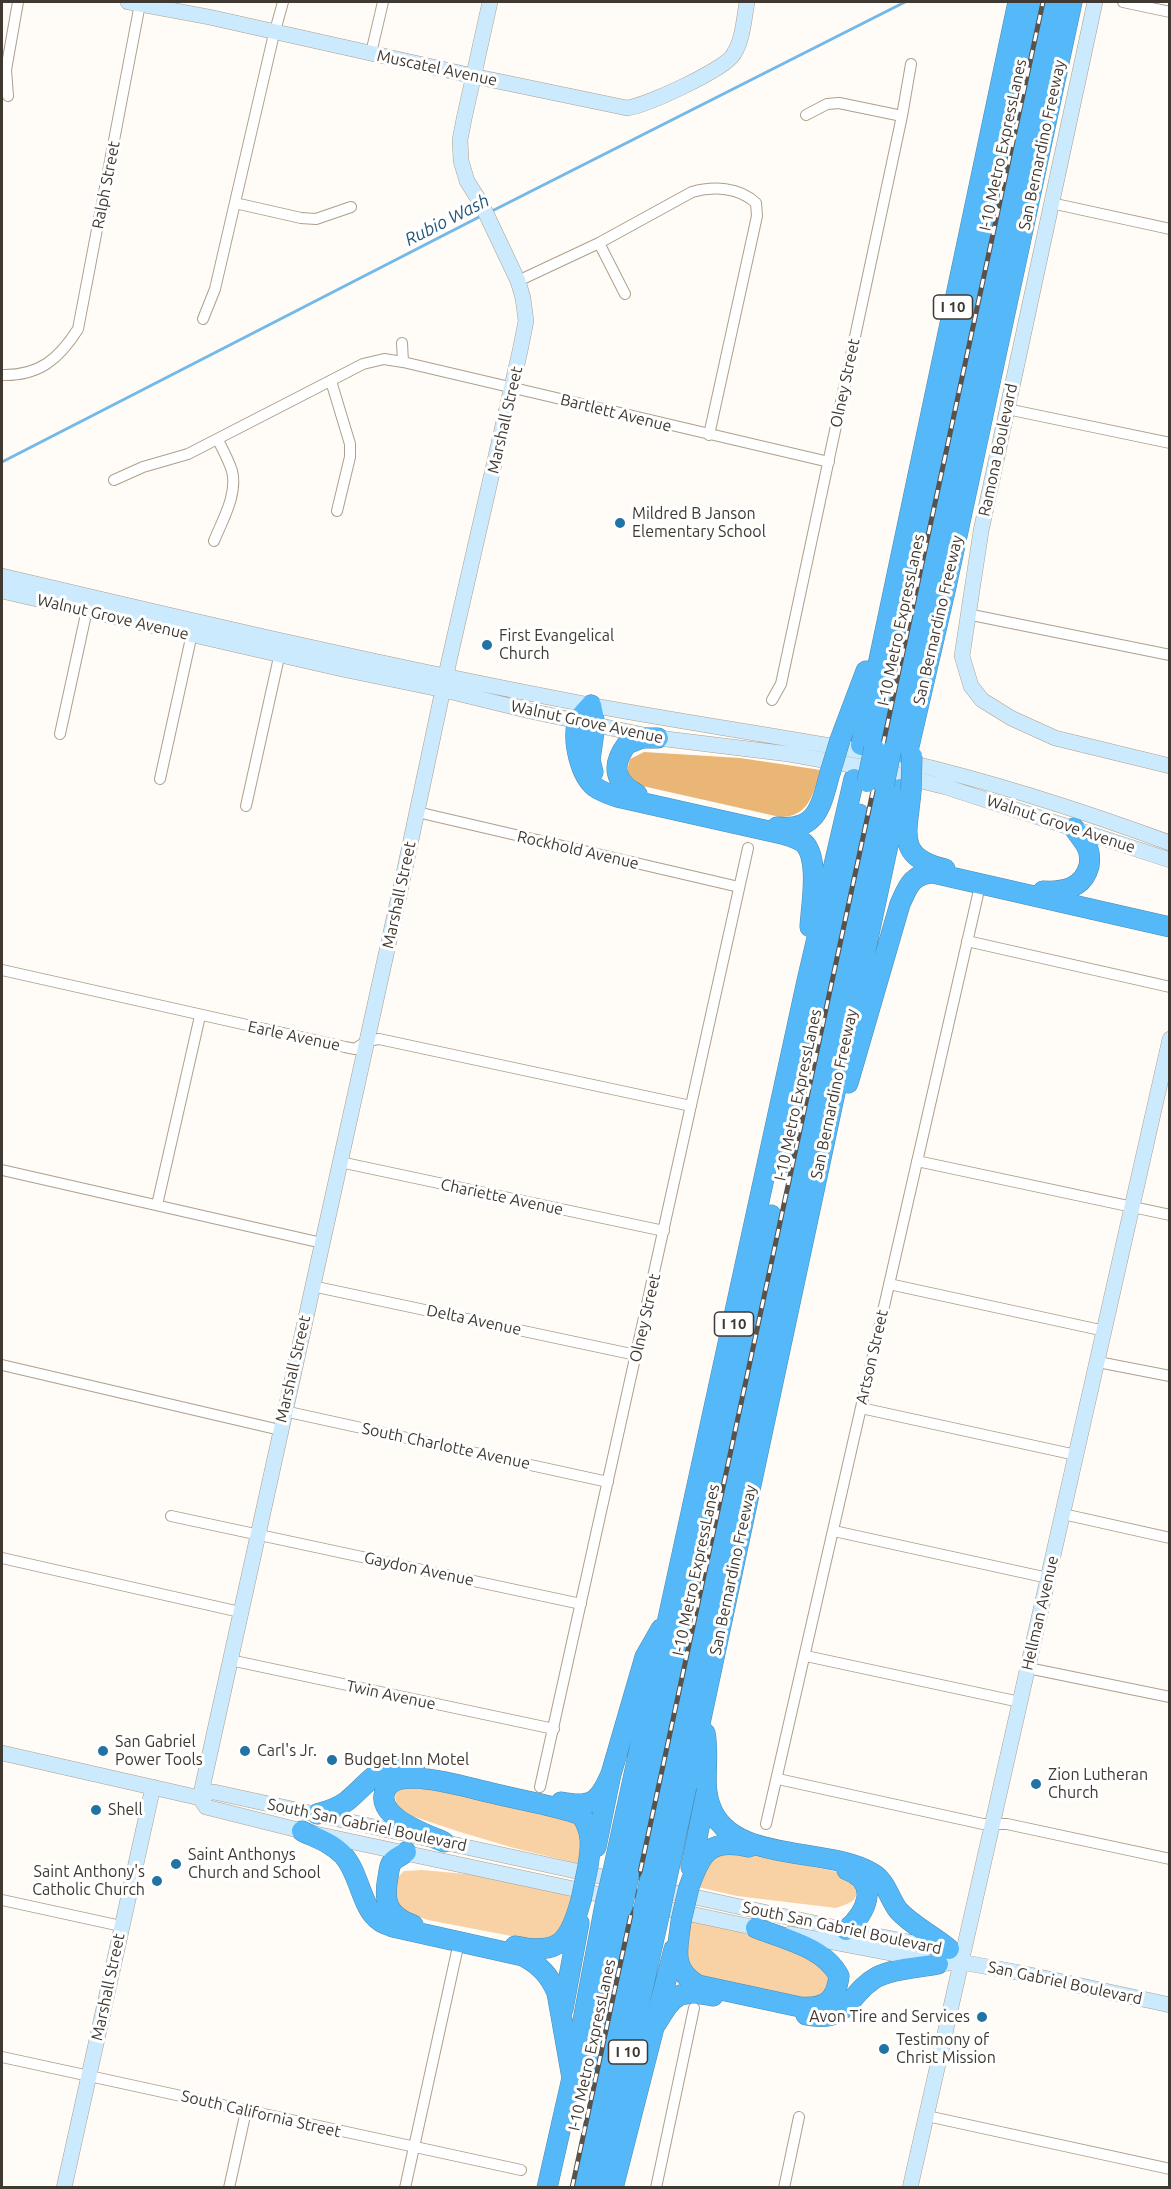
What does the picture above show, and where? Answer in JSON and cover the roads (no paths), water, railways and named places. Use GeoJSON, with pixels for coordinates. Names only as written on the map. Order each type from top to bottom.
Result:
{"type":"FeatureCollection","features":[{"type":"Feature","properties":{"kind":"highway","name":"San Bernardino Freeway"},"geometry":{"type":"LineString","coordinates":[[892,750],[887,612],[1018,2]]}},
{"type":"Feature","properties":{"kind":"highway","name":"I-10 Metro ExpressLanes"},"geometry":{"type":"LineString","coordinates":[[892,750],[1034,2]]}},
{"type":"Feature","properties":{"kind":"highway","name":"I-10 Metro ExpressLanes"},"geometry":{"type":"LineString","coordinates":[[621,1873],[651,1785],[778,1186],[892,750],[1053,2]]}},
{"type":"Feature","properties":{"kind":"highway","name":"San Bernardino Freeway"},"geometry":{"type":"LineString","coordinates":[[658,1881],[702,1719],[824,1140],[883,785],[892,750],[946,587],[1072,2]]}},
{"type":"Feature","properties":{"kind":"highway"},"geometry":{"type":"LineString","coordinates":[[586,723],[594,774],[607,785],[777,828],[794,828],[811,819],[818,812],[840,740],[887,612]]}},
{"type":"Feature","properties":{"kind":"highway"},"geometry":{"type":"LineString","coordinates":[[591,705],[586,723],[576,738],[582,765],[587,778],[594,786],[605,793],[782,834],[802,841],[808,849],[813,870],[807,981]]}},
{"type":"Feature","properties":{"kind":"highway"},"geometry":{"type":"LineString","coordinates":[[637,794],[621,783],[617,774],[619,759],[627,744],[642,738],[658,738]]}},
{"type":"Feature","properties":{"kind":"highway"},"geometry":{"type":"LineString","coordinates":[[892,750],[883,785],[913,854],[920,860],[931,865],[1170,921]]}},
{"type":"Feature","properties":{"kind":"highway","name":"San Bernardino Freeway"},"geometry":{"type":"LineString","coordinates":[[547,2187],[614,1906],[671,1611],[807,981],[883,785]]}},
{"type":"Feature","properties":{"kind":"highway","name":"I-10 Metro ExpressLanes"},"geometry":{"type":"LineString","coordinates":[[584,2187],[651,1914],[883,785]]}},
{"type":"Feature","properties":{"kind":"highway"},"geometry":{"type":"LineString","coordinates":[[1043,891],[1060,892],[1071,888],[1079,883],[1086,874],[1089,854],[1074,828]]}},
{"type":"Feature","properties":{"kind":"highway"},"geometry":{"type":"LineString","coordinates":[[824,1140],[849,1080],[900,904],[917,876],[933,873],[1170,927]]}},
{"type":"Feature","properties":{"kind":"highway"},"geometry":{"type":"LineString","coordinates":[[588,1866],[597,1844],[611,1774],[645,1657],[671,1611]]}},
{"type":"Feature","properties":{"kind":"highway"},"geometry":{"type":"LineString","coordinates":[[689,1887],[689,1874],[707,1791],[708,1746],[702,1719]]}},
{"type":"Feature","properties":{"kind":"highway"},"geometry":{"type":"LineString","coordinates":[[317,1814],[337,1808],[371,1777],[386,1768],[409,1769],[567,1803],[585,1804],[593,1803],[599,1798],[611,1774]]}},
{"type":"Feature","properties":{"kind":"highway"},"geometry":{"type":"LineString","coordinates":[[406,1852],[393,1860],[390,1866],[385,1897],[389,1909],[401,1920],[411,1925],[526,1949],[547,1950],[558,1946],[567,1937],[574,1925],[581,1900],[591,1843],[590,1830],[581,1815],[457,1785],[416,1778],[402,1778],[393,1781],[386,1788],[384,1796],[385,1807],[393,1817],[444,1842]]}},
{"type":"Feature","properties":{"kind":"highway"},"geometry":{"type":"LineString","coordinates":[[707,1791],[710,1806],[716,1817],[732,1835],[757,1844],[852,1865],[872,1873],[879,1878],[898,1909],[949,1959]]}},
{"type":"Feature","properties":{"kind":"highway"},"geometry":{"type":"LineString","coordinates":[[302,1831],[333,1846],[343,1855],[355,1872],[369,1909],[379,1921],[393,1927],[523,1956],[536,1963],[552,1980],[557,1993],[572,2078]]}},
{"type":"Feature","properties":{"kind":"highway"},"geometry":{"type":"LineString","coordinates":[[613,2187],[689,1887],[703,1855],[709,1849],[725,1844],[735,1844],[856,1873],[867,1885],[867,1893],[862,1912],[855,1923],[846,1930]]}},
{"type":"Feature","properties":{"kind":"highway"},"geometry":{"type":"LineString","coordinates":[[561,2023],[579,1926],[581,1900]]}},
{"type":"Feature","properties":{"kind":"highway","name":"I-10 Metro ExpressLanes"},"geometry":{"type":"LineString","coordinates":[[561,2187],[614,1906]]}},
{"type":"Feature","properties":{"kind":"highway","name":"I 10"},"geometry":{"type":"LineString","coordinates":[[598,2187],[651,1914]]}},
{"type":"Feature","properties":{"kind":"highway"},"geometry":{"type":"LineString","coordinates":[[681,1921],[679,1964],[682,1973],[698,1985],[800,2007],[823,2006],[830,2000],[838,1985],[839,1976],[830,1962],[815,1952],[756,1928]]}},
{"type":"Feature","properties":{"kind":"highway"},"geometry":{"type":"LineString","coordinates":[[656,2024],[670,2000],[695,1993],[814,2016],[833,2016],[841,2012],[875,1978],[949,1959]]}},
{"type":"Feature","properties":{"kind":"street"},"geometry":{"type":"LineString","coordinates":[[8,96],[6,70],[18,2]]}},
{"type":"Feature","properties":{"kind":"street"},"geometry":{"type":"LineString","coordinates":[[203,319],[215,289],[283,2]]}},
{"type":"Feature","properties":{"kind":"street"},"geometry":{"type":"LineString","coordinates":[[371,53],[383,2]]}},
{"type":"Feature","properties":{"kind":"street","name":"Marshall Street"},"geometry":{"type":"LineString","coordinates":[[200,1797],[526,321],[518,281],[494,228],[467,181],[461,161],[460,140],[490,2]]}},
{"type":"Feature","properties":{"kind":"street","name":"Muscatel Avenue"},"geometry":{"type":"LineString","coordinates":[[134,3],[615,106],[637,107],[729,61],[735,54],[747,2]]}},
{"type":"Feature","properties":{"kind":"street","name":"Ramona Boulevard"},"geometry":{"type":"LineString","coordinates":[[1095,2],[981,531],[962,656],[971,686],[982,700],[1011,718],[1055,738],[1170,766]]}},
{"type":"Feature","properties":{"kind":"street"},"geometry":{"type":"LineString","coordinates":[[1123,2],[1164,8]]}},
{"type":"Feature","properties":{"kind":"street","name":"Ralph Street"},"geometry":{"type":"LineString","coordinates":[[2,375],[19,375],[38,369],[55,359],[78,329],[134,3]]}},
{"type":"Feature","properties":{"kind":"street","name":"Olney Street"},"geometry":{"type":"LineString","coordinates":[[772,700],[781,684],[902,116],[911,64]]}},
{"type":"Feature","properties":{"kind":"street"},"geometry":{"type":"LineString","coordinates":[[806,115],[827,104],[839,103],[902,116]]}},
{"type":"Feature","properties":{"kind":"street"},"geometry":{"type":"LineString","coordinates":[[518,281],[599,243],[692,192],[705,188],[720,188],[739,192],[756,203],[757,216],[709,435]]}},
{"type":"Feature","properties":{"kind":"street"},"geometry":{"type":"LineString","coordinates":[[235,203],[301,218],[316,219],[351,207]]}},
{"type":"Feature","properties":{"kind":"street"},"geometry":{"type":"LineString","coordinates":[[1051,203],[1170,229]]}},
{"type":"Feature","properties":{"kind":"street"},"geometry":{"type":"LineString","coordinates":[[599,243],[625,294]]}},
{"type":"Feature","properties":{"kind":"street"},"geometry":{"type":"LineString","coordinates":[[402,343],[403,362]]}},
{"type":"Feature","properties":{"kind":"street","name":"Bartlett Avenue"},"geometry":{"type":"LineString","coordinates":[[114,480],[143,467],[188,454],[363,364],[384,359],[829,462]]}},
{"type":"Feature","properties":{"kind":"street"},"geometry":{"type":"LineString","coordinates":[[332,381],[350,444],[350,457],[337,511]]}},
{"type":"Feature","properties":{"kind":"street"},"geometry":{"type":"LineString","coordinates":[[1007,409],[1170,443]]}},
{"type":"Feature","properties":{"kind":"street"},"geometry":{"type":"LineString","coordinates":[[214,541],[232,494],[233,478],[232,470],[218,440]]}},
{"type":"Feature","properties":{"kind":"street","name":"Walnut Grove Avenue"},"geometry":{"type":"LineString","coordinates":[[2,576],[89,603],[446,683],[591,705],[876,754],[949,772],[1170,843]]}},
{"type":"Feature","properties":{"kind":"street","name":"Walnut Grove Avenue"},"geometry":{"type":"LineString","coordinates":[[2,591],[89,603]]}},
{"type":"Feature","properties":{"kind":"street"},"geometry":{"type":"LineString","coordinates":[[60,734],[89,603]]}},
{"type":"Feature","properties":{"kind":"street"},"geometry":{"type":"LineString","coordinates":[[967,614],[1170,655]]}},
{"type":"Feature","properties":{"kind":"street"},"geometry":{"type":"LineString","coordinates":[[160,779],[193,627]]}},
{"type":"Feature","properties":{"kind":"street"},"geometry":{"type":"LineString","coordinates":[[246,806],[282,648]]}},
{"type":"Feature","properties":{"kind":"street","name":"Walnut Grove Avenue"},"geometry":{"type":"LineString","coordinates":[[446,683],[586,723],[658,738],[789,754],[946,787],[1170,860]]}},
{"type":"Feature","properties":{"kind":"street","name":"Rockhold Avenue"},"geometry":{"type":"LineString","coordinates":[[417,812],[739,887]]}},
{"type":"Feature","properties":{"kind":"street","name":"Olney Street"},"geometry":{"type":"LineString","coordinates":[[540,1787],[748,848]]}},
{"type":"Feature","properties":{"kind":"street","name":"Artson Street"},"geometry":{"type":"LineString","coordinates":[[766,1824],[979,890]]}},
{"type":"Feature","properties":{"kind":"street"},"geometry":{"type":"LineString","coordinates":[[967,941],[1170,987]]}},
{"type":"Feature","properties":{"kind":"street","name":"Earle Avenue"},"geometry":{"type":"LineString","coordinates":[[2,970],[355,1049],[367,1041],[379,1039],[691,1106]]}},
{"type":"Feature","properties":{"kind":"street"},"geometry":{"type":"LineString","coordinates":[[157,1205],[200,1016]]}},
{"type":"Feature","properties":{"kind":"street","name":"Hellman Avenue"},"geometry":{"type":"LineString","coordinates":[[910,2187],[927,2116],[949,1959],[993,1823],[1170,1039]]}},
{"type":"Feature","properties":{"kind":"street"},"geometry":{"type":"LineString","coordinates":[[917,1161],[1170,1215]]}},
{"type":"Feature","properties":{"kind":"street","name":"Chariette Avenue"},"geometry":{"type":"LineString","coordinates":[[340,1162],[664,1231]]}},
{"type":"Feature","properties":{"kind":"street"},"geometry":{"type":"LineString","coordinates":[[2,1170],[322,1243]]}},
{"type":"Feature","properties":{"kind":"street"},"geometry":{"type":"LineString","coordinates":[[889,1284],[1105,1331]]}},
{"type":"Feature","properties":{"kind":"street","name":"Delta Avenue"},"geometry":{"type":"LineString","coordinates":[[312,1286],[636,1355]]}},
{"type":"Feature","properties":{"kind":"street"},"geometry":{"type":"LineString","coordinates":[[1098,1362],[1170,1376]]}},
{"type":"Feature","properties":{"kind":"street"},"geometry":{"type":"LineString","coordinates":[[2,1365],[280,1430]]}},
{"type":"Feature","properties":{"kind":"street"},"geometry":{"type":"LineString","coordinates":[[861,1408],[1076,1455]]}},
{"type":"Feature","properties":{"kind":"street","name":"South Charlotte Avenue"},"geometry":{"type":"LineString","coordinates":[[284,1411],[609,1482]]}},
{"type":"Feature","properties":{"kind":"street"},"geometry":{"type":"LineString","coordinates":[[1063,1514],[1170,1538]]}},
{"type":"Feature","properties":{"kind":"street","name":"Gaydon Avenue"},"geometry":{"type":"LineString","coordinates":[[171,1516],[580,1604]]}},
{"type":"Feature","properties":{"kind":"street"},"geometry":{"type":"LineString","coordinates":[[834,1532],[1048,1578]]}},
{"type":"Feature","properties":{"kind":"street"},"geometry":{"type":"LineString","coordinates":[[2,1558],[240,1612]]}},
{"type":"Feature","properties":{"kind":"street"},"geometry":{"type":"LineString","coordinates":[[806,1656],[1020,1702]]}},
{"type":"Feature","properties":{"kind":"street","name":"Twin Avenue"},"geometry":{"type":"LineString","coordinates":[[230,1660],[554,1729]]}},
{"type":"Feature","properties":{"kind":"street"},"geometry":{"type":"LineString","coordinates":[[1028,1668],[1170,1696]]}},
{"type":"Feature","properties":{"kind":"street","name":"South San Gabriel Boulevard"},"geometry":{"type":"LineString","coordinates":[[2,1753],[200,1797],[211,1792],[317,1814],[846,1930],[949,1959]]}},
{"type":"Feature","properties":{"kind":"street"},"geometry":{"type":"LineString","coordinates":[[778,1779],[983,1824],[1006,1824],[1170,1859]]}},
{"type":"Feature","properties":{"kind":"street","name":"Marshall Street"},"geometry":{"type":"LineString","coordinates":[[64,2187],[153,1787]]}},
{"type":"Feature","properties":{"kind":"street","name":"South San Gabriel Boulevard"},"geometry":{"type":"LineString","coordinates":[[200,1797],[206,1807],[302,1831],[756,1928],[890,1953],[949,1959]]}},
{"type":"Feature","properties":{"kind":"street"},"geometry":{"type":"LineString","coordinates":[[2,1900],[121,1926]]}},
{"type":"Feature","properties":{"kind":"street"},"geometry":{"type":"LineString","coordinates":[[405,2187],[459,1942]]}},
{"type":"Feature","properties":{"kind":"street","name":"San Gabriel Boulevard"},"geometry":{"type":"LineString","coordinates":[[949,1959],[1170,2005]]}},
{"type":"Feature","properties":{"kind":"street"},"geometry":{"type":"LineString","coordinates":[[656,2187],[694,2008]]}},
{"type":"Feature","properties":{"kind":"street","name":"South California Street"},"geometry":{"type":"LineString","coordinates":[[2,2057],[520,2170]]}},
{"type":"Feature","properties":{"kind":"street"},"geometry":{"type":"LineString","coordinates":[[229,2187],[246,2111]]}},
{"type":"Feature","properties":{"kind":"street"},"geometry":{"type":"LineString","coordinates":[[927,2116],[1170,2169]]}},
{"type":"Feature","properties":{"kind":"street"},"geometry":{"type":"LineString","coordinates":[[784,2187],[799,2117]]}},
{"type":"Feature","properties":{"kind":"waterway","name":"Rubio Wash"},"geometry":{"type":"LineString","coordinates":[[492,211],[905,2]]}},
{"type":"Feature","properties":{"kind":"waterway","name":"Rubio Wash"},"geometry":{"type":"LineString","coordinates":[[2,462],[483,215]]}},
{"type":"Feature","properties":{"kind":"railway"},"geometry":{"type":"LineString","coordinates":[[572,2188],[1043,2]]}},
{"type":"Feature","properties":{"kind":"place","name":"Mildred B Janson Elementary School"},"geometry":{"type":"Point","coordinates":[620,523]}},
{"type":"Feature","properties":{"kind":"place","name":"First Evangelical Church"},"geometry":{"type":"Point","coordinates":[487,645]}},
{"type":"Feature","properties":{"kind":"place","name":"San Gabriel Power Tools"},"geometry":{"type":"Point","coordinates":[103,1751]}},
{"type":"Feature","properties":{"kind":"place","name":"Carl's Jr."},"geometry":{"type":"Point","coordinates":[245,1751]}},
{"type":"Feature","properties":{"kind":"place","name":"Budget Inn Motel"},"geometry":{"type":"Point","coordinates":[332,1760]}},
{"type":"Feature","properties":{"kind":"place","name":"Zion Lutheran Church"},"geometry":{"type":"Point","coordinates":[1036,1784]}},
{"type":"Feature","properties":{"kind":"place","name":"Shell"},"geometry":{"type":"Point","coordinates":[96,1810]}},
{"type":"Feature","properties":{"kind":"place","name":"Saint Anthonys Church and School"},"geometry":{"type":"Point","coordinates":[176,1864]}},
{"type":"Feature","properties":{"kind":"place","name":"Saint Anthony's Catholic Church"},"geometry":{"type":"Point","coordinates":[157,1881]}},
{"type":"Feature","properties":{"kind":"place","name":"Avon Tire and Services"},"geometry":{"type":"Point","coordinates":[982,2017]}},
{"type":"Feature","properties":{"kind":"place","name":"Testimony of Christ Mission"},"geometry":{"type":"Point","coordinates":[884,2049]}}]}
